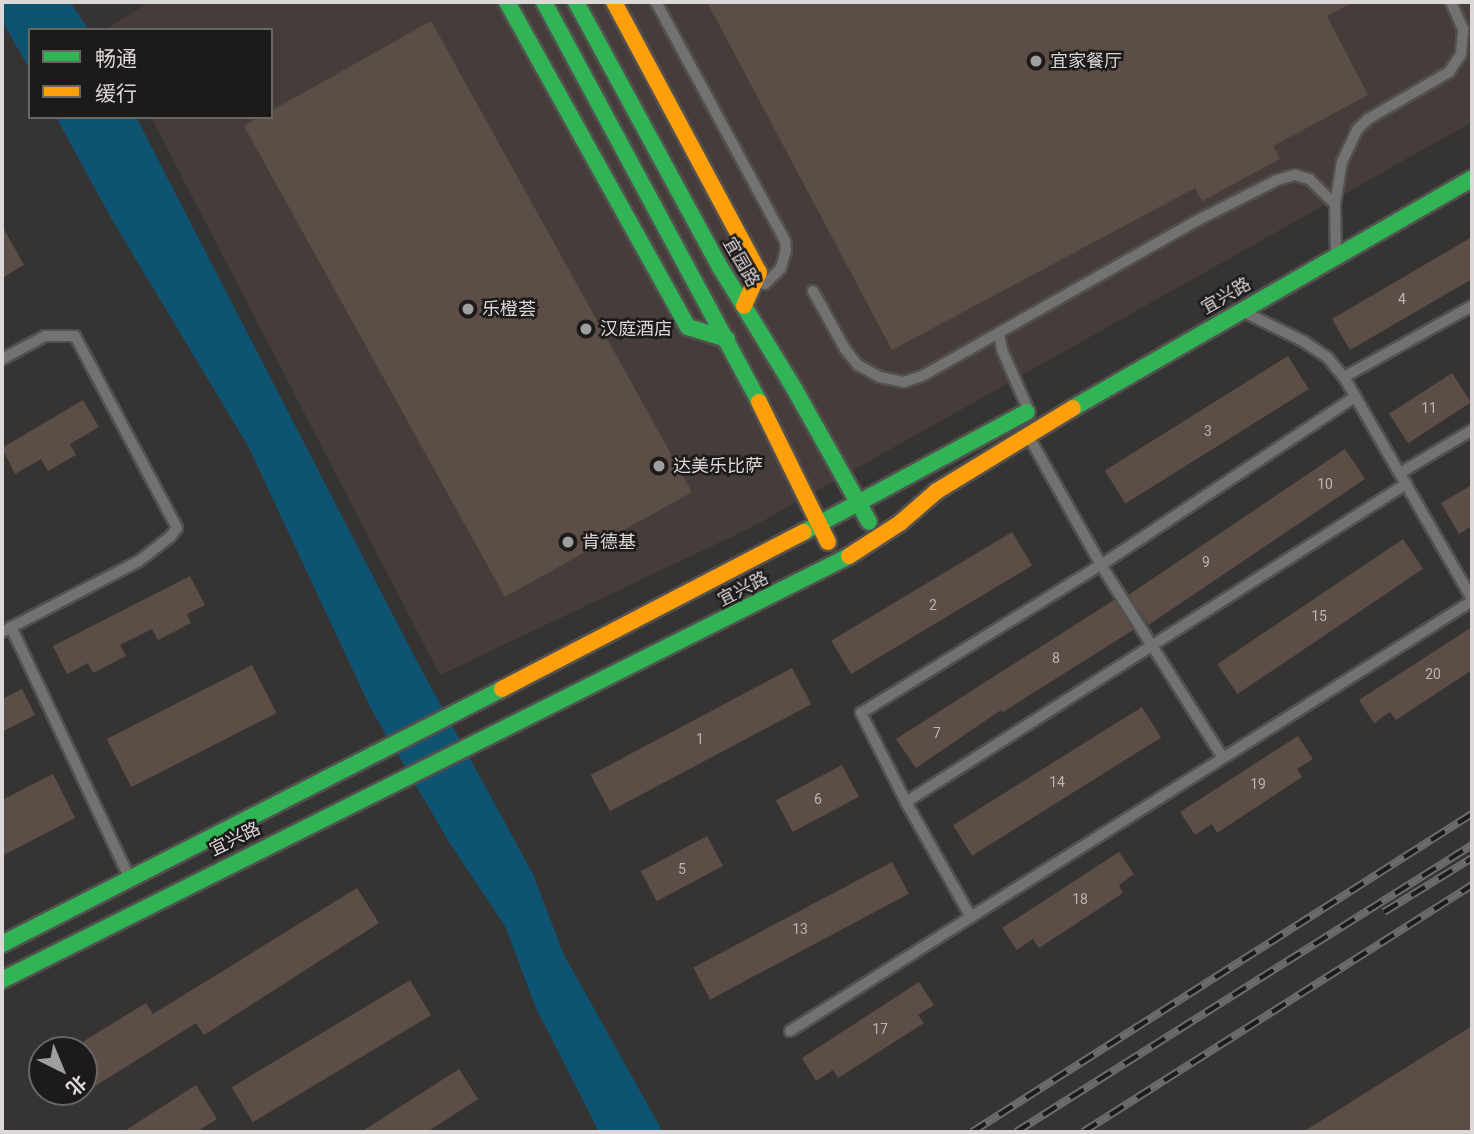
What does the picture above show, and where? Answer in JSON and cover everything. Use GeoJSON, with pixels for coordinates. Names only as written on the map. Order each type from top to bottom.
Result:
{"type":"FeatureCollection","features":[{"type":"Feature","properties":{"kind":"street"},"geometry":{"type":"LineString","coordinates":[[507,2],[688,327],[727,339]]}},
{"type":"Feature","properties":{"kind":"street"},"geometry":{"type":"LineString","coordinates":[[544,2],[727,339],[838,563]]}},
{"type":"Feature","properties":{"kind":"street","name":"宜园路"},"geometry":{"type":"LineString","coordinates":[[576,2],[744,306],[878,539]]}},
{"type":"Feature","properties":{"kind":"street"},"geometry":{"type":"LineString","coordinates":[[614,2],[759,272],[744,306]]}},
{"type":"Feature","properties":{"kind":"street","name":"宜兴路"},"geometry":{"type":"LineString","coordinates":[[2,980],[838,563],[878,539],[937,491],[1032,432],[1472,179]]}},
{"type":"Feature","properties":{"kind":"street"},"geometry":{"type":"LineString","coordinates":[[1313,249],[1343,232]]}},
{"type":"Feature","properties":{"kind":"street","name":"宜兴路"},"geometry":{"type":"LineString","coordinates":[[2,944],[365,761],[820,524],[1034,408]]}},
{"type":"Feature","properties":{"kind":"lane"},"geometry":{"type":"LineString","coordinates":[[656,2],[785,241],[786,250],[781,268],[744,306]]}},
{"type":"Feature","properties":{"kind":"lane"},"geometry":{"type":"LineString","coordinates":[[1335,256],[1343,232],[1335,204],[1342,162],[1357,130],[1368,119],[1449,72],[1461,54],[1463,29],[1451,2]]}},
{"type":"Feature","properties":{"kind":"lane"},"geometry":{"type":"LineString","coordinates":[[813,291],[845,349],[858,365],[880,377],[904,382],[924,375],[1196,221],[1277,180],[1295,175],[1309,179],[1335,204]]}},
{"type":"Feature","properties":{"kind":"lane"},"geometry":{"type":"LineString","coordinates":[[1345,377],[1472,306]]}},
{"type":"Feature","properties":{"kind":"lane"},"geometry":{"type":"LineString","coordinates":[[790,1031],[1472,600],[1345,377],[1327,357],[1303,341],[1240,310]]}},
{"type":"Feature","properties":{"kind":"lane"},"geometry":{"type":"LineString","coordinates":[[999,334],[1002,350],[1034,408],[1032,432],[1101,565],[1223,758]]}},
{"type":"Feature","properties":{"kind":"lane"},"geometry":{"type":"LineString","coordinates":[[2,359],[45,336],[75,336],[177,528],[171,536],[139,561],[6,629],[130,879]]}},
{"type":"Feature","properties":{"kind":"lane"},"geometry":{"type":"LineString","coordinates":[[971,917],[906,802],[861,713],[1101,565],[1356,397]]}},
{"type":"Feature","properties":{"kind":"lane"},"geometry":{"type":"LineString","coordinates":[[906,802],[1153,645],[1472,430]]}},
{"type":"Feature","properties":{"kind":"shaded area"},"geometry":{"type":"Polygon","coordinates":[[[150,2],[1472,2],[1472,122],[752,527],[440,675],[152,119],[273,119],[273,28],[108,28],[150,2]]]}},
{"type":"Feature","properties":{"kind":"water"},"geometry":{"type":"Polygon","coordinates":[[[2,2],[70,2],[88,28],[28,28],[28,66],[2,21],[2,2]]]}},
{"type":"Feature","properties":{"kind":"water"},"geometry":{"type":"Polygon","coordinates":[[[57,119],[137,119],[413,654],[533,874],[563,953],[663,1132],[599,1132],[535,1006],[506,928],[449,842],[371,709],[248,446],[111,218],[57,119]]]}},
{"type":"Feature","properties":{"kind":"building"},"geometry":{"type":"Polygon","coordinates":[[[707,2],[1353,2],[1327,16],[1368,95],[1273,146],[1280,159],[1202,201],[1195,188],[892,350],[707,2]]]}},
{"type":"Feature","properties":{"kind":"building","name":"乐橙荟"},"geometry":{"type":"Polygon","coordinates":[[[431,21],[692,492],[505,597],[244,126],[256,119],[273,119],[273,110],[431,21]]]}},
{"type":"Feature","properties":{"kind":"building"},"geometry":{"type":"Polygon","coordinates":[[[2,226],[24,265],[2,278],[2,226]]]}},
{"type":"Feature","properties":{"kind":"building"},"geometry":{"type":"Polygon","coordinates":[[[1472,237],[1472,279],[1350,350],[1332,319],[1472,237]]]}},
{"type":"Feature","properties":{"kind":"building"},"geometry":{"type":"Polygon","coordinates":[[[1288,356],[1309,389],[1125,504],[1105,470],[1288,356]]]}},
{"type":"Feature","properties":{"kind":"building"},"geometry":{"type":"Polygon","coordinates":[[[1452,373],[1471,402],[1408,443],[1389,414],[1452,373]]]}},
{"type":"Feature","properties":{"kind":"building"},"geometry":{"type":"Polygon","coordinates":[[[83,400],[99,427],[70,444],[76,455],[48,471],[41,459],[15,474],[2,448],[83,400]]]}},
{"type":"Feature","properties":{"kind":"building"},"geometry":{"type":"Polygon","coordinates":[[[1345,449],[1365,479],[1149,625],[1129,595],[1345,449]]]}},
{"type":"Feature","properties":{"kind":"building"},"geometry":{"type":"Polygon","coordinates":[[[1472,485],[1472,526],[1459,534],[1441,503],[1472,485]]]}},
{"type":"Feature","properties":{"kind":"building"},"geometry":{"type":"Polygon","coordinates":[[[1012,532],[1032,565],[851,674],[831,641],[1012,532]]]}},
{"type":"Feature","properties":{"kind":"building"},"geometry":{"type":"Polygon","coordinates":[[[1403,539],[1423,569],[1237,694],[1217,664],[1403,539]]]}},
{"type":"Feature","properties":{"kind":"building"},"geometry":{"type":"Polygon","coordinates":[[[190,576],[205,605],[187,614],[191,623],[158,640],[152,629],[120,645],[126,656],[93,673],[88,663],[67,674],[53,646],[190,576]]]}},
{"type":"Feature","properties":{"kind":"building"},"geometry":{"type":"Polygon","coordinates":[[[1114,600],[1133,630],[1003,712],[1001,710],[916,768],[896,739],[1114,600]]]}},
{"type":"Feature","properties":{"kind":"building"},"geometry":{"type":"Polygon","coordinates":[[[1472,627],[1472,670],[1396,720],[1390,712],[1374,723],[1359,700],[1472,627]]]}},
{"type":"Feature","properties":{"kind":"building"},"geometry":{"type":"Polygon","coordinates":[[[252,665],[277,713],[131,787],[107,739],[252,665]]]}},
{"type":"Feature","properties":{"kind":"building"},"geometry":{"type":"Polygon","coordinates":[[[792,668],[811,704],[610,811],[591,775],[792,668]]]}},
{"type":"Feature","properties":{"kind":"building"},"geometry":{"type":"Polygon","coordinates":[[[22,689],[35,715],[2,732],[2,699],[22,689]]]}},
{"type":"Feature","properties":{"kind":"building"},"geometry":{"type":"Polygon","coordinates":[[[1142,707],[1161,738],[972,856],[953,825],[1142,707]]]}},
{"type":"Feature","properties":{"kind":"building"},"geometry":{"type":"Polygon","coordinates":[[[1298,736],[1313,759],[1297,769],[1302,777],[1217,833],[1212,824],[1195,835],[1180,812],[1298,736]]]}},
{"type":"Feature","properties":{"kind":"building"},"geometry":{"type":"Polygon","coordinates":[[[842,765],[859,797],[793,832],[776,800],[842,765]]]}},
{"type":"Feature","properties":{"kind":"building"},"geometry":{"type":"Polygon","coordinates":[[[53,774],[75,818],[2,856],[2,800],[53,774]]]}},
{"type":"Feature","properties":{"kind":"building"},"geometry":{"type":"Polygon","coordinates":[[[707,836],[723,866],[657,901],[641,871],[707,836]]]}},
{"type":"Feature","properties":{"kind":"building"},"geometry":{"type":"Polygon","coordinates":[[[1119,852],[1134,874],[1119,885],[1123,893],[1039,948],[1033,939],[1017,950],[1002,928],[1119,852]]]}},
{"type":"Feature","properties":{"kind":"building"},"geometry":{"type":"Polygon","coordinates":[[[892,862],[909,894],[710,999],[693,968],[892,862]]]}},
{"type":"Feature","properties":{"kind":"building"},"geometry":{"type":"Polygon","coordinates":[[[357,888],[379,923],[204,1035],[196,1023],[98,1084],[98,1036],[92,1036],[146,1003],[153,1014],[357,888]]]}},
{"type":"Feature","properties":{"kind":"building"},"geometry":{"type":"Polygon","coordinates":[[[410,980],[431,1015],[253,1122],[232,1087],[410,980]]]}},
{"type":"Feature","properties":{"kind":"building"},"geometry":{"type":"Polygon","coordinates":[[[919,982],[934,1005],[918,1015],[924,1023],[838,1078],[833,1070],[816,1081],[802,1058],[919,982]]]}},
{"type":"Feature","properties":{"kind":"building"},"geometry":{"type":"Polygon","coordinates":[[[1472,1026],[1472,1132],[1303,1132],[1472,1026]]]}},
{"type":"Feature","properties":{"kind":"building"},"geometry":{"type":"Polygon","coordinates":[[[459,1069],[478,1099],[427,1132],[361,1132],[459,1069]]]}},
{"type":"Feature","properties":{"kind":"building"},"geometry":{"type":"Polygon","coordinates":[[[196,1085],[217,1119],[196,1132],[123,1132],[196,1085]]]}},
{"type":"Feature","properties":{"kind":"railway"},"geometry":{"type":"LineString","coordinates":[[972,1132],[1472,814]]}},
{"type":"Feature","properties":{"kind":"railway"},"geometry":{"type":"LineString","coordinates":[[1016,1132],[1472,845]]}},
{"type":"Feature","properties":{"kind":"railway"},"geometry":{"type":"LineString","coordinates":[[1384,912],[1472,858]]}},
{"type":"Feature","properties":{"kind":"railway"},"geometry":{"type":"LineString","coordinates":[[1083,1132],[1472,885]]}},
{"type":"Feature","properties":{"kind":"traffic: fast"},"geometry":{"type":"LineString","coordinates":[[507,2],[688,327],[727,339]]}},
{"type":"Feature","properties":{"kind":"traffic: fast"},"geometry":{"type":"LineString","coordinates":[[544,2],[759,402]]}},
{"type":"Feature","properties":{"kind":"traffic: fast"},"geometry":{"type":"LineString","coordinates":[[576,2],[720,267],[795,390],[869,522]]}},
{"type":"Feature","properties":{"kind":"traffic: fast"},"geometry":{"type":"LineString","coordinates":[[1073,408],[1472,179]]}},
{"type":"Feature","properties":{"kind":"traffic: fast"},"geometry":{"type":"LineString","coordinates":[[804,532],[1027,412]]}},
{"type":"Feature","properties":{"kind":"traffic: fast"},"geometry":{"type":"LineString","coordinates":[[2,980],[849,556]]}},
{"type":"Feature","properties":{"kind":"traffic: fast"},"geometry":{"type":"LineString","coordinates":[[2,944],[502,689]]}},
{"type":"Feature","properties":{"kind":"traffic: slow"},"geometry":{"type":"LineString","coordinates":[[614,2],[759,272],[744,306]]}},
{"type":"Feature","properties":{"kind":"traffic: slow"},"geometry":{"type":"LineString","coordinates":[[759,402],[828,542]]}},
{"type":"Feature","properties":{"kind":"traffic: slow"},"geometry":{"type":"LineString","coordinates":[[849,556],[900,523],[937,491],[1073,408]]}},
{"type":"Feature","properties":{"kind":"traffic: slow"},"geometry":{"type":"LineString","coordinates":[[502,689],[804,532]]}},
{"type":"Feature","properties":{"kind":"place","name":"宜家餐厅"},"geometry":{"type":"Point","coordinates":[1036,61]}},
{"type":"Feature","properties":{"kind":"place","name":"乐橙荟"},"geometry":{"type":"Point","coordinates":[468,309]}},
{"type":"Feature","properties":{"kind":"place","name":"汉庭酒店"},"geometry":{"type":"Point","coordinates":[586,329]}},
{"type":"Feature","properties":{"kind":"place","name":"达美乐比萨"},"geometry":{"type":"Point","coordinates":[659,466]}},
{"type":"Feature","properties":{"kind":"place","name":"肯德基"},"geometry":{"type":"Point","coordinates":[568,542]}}]}
